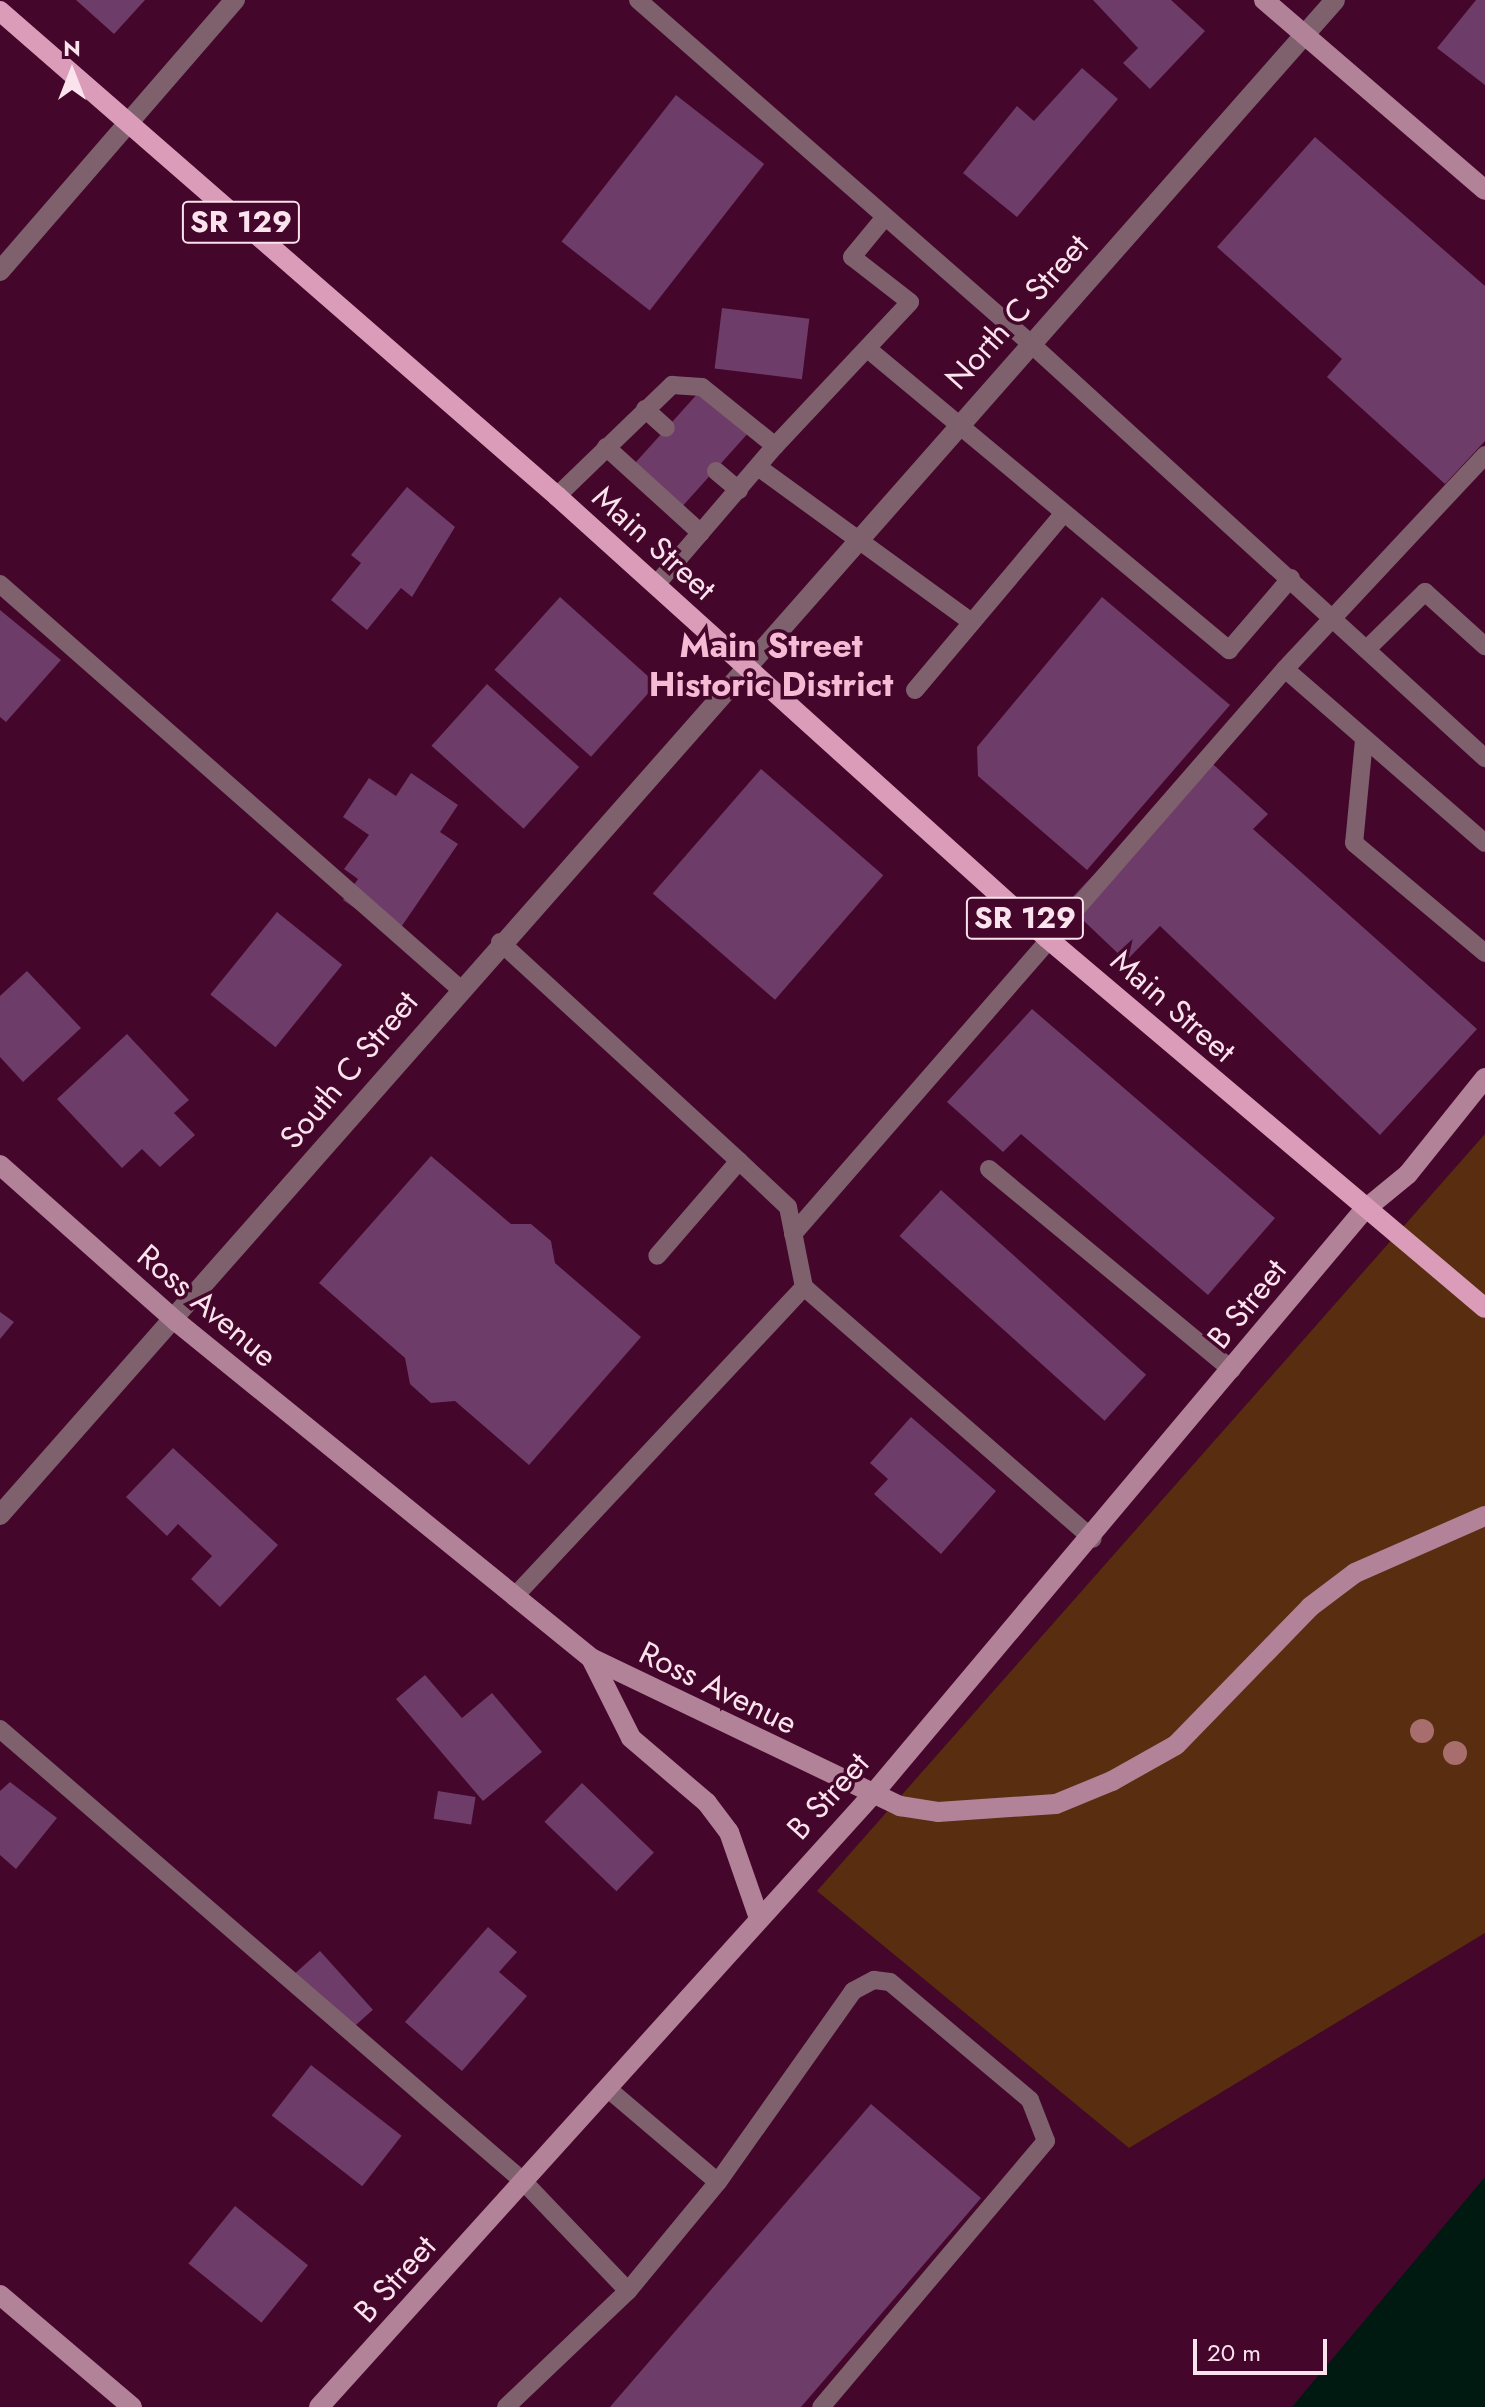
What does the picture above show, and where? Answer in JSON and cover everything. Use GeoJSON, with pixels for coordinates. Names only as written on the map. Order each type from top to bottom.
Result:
{"type":"FeatureCollection","features":[{"type":"Feature","properties":{"kind":"main road"},"geometry":{"type":"LineString","coordinates":[[1264,0],[1485,190]]}},
{"type":"Feature","properties":{"kind":"main road","name":"Main Street"},"geometry":{"type":"LineString","coordinates":[[0,11],[557,496],[1047,938],[1363,1211],[1485,1308]]}},
{"type":"Feature","properties":{"kind":"main road","name":"B Street"},"geometry":{"type":"LineString","coordinates":[[319,2407],[873,1794],[1093,1539],[1363,1211],[1408,1174],[1485,1078]]}},
{"type":"Feature","properties":{"kind":"main road","name":"Ross Avenue"},"geometry":{"type":"LineString","coordinates":[[0,1165],[177,1322],[591,1658],[873,1794],[938,1812],[1056,1804],[1112,1781],[1176,1745],[1310,1607],[1355,1573],[1485,1516]]}},
{"type":"Feature","properties":{"kind":"main road"},"geometry":{"type":"LineString","coordinates":[[591,1658],[631,1738],[707,1803],[729,1832],[759,1918]]}},
{"type":"Feature","properties":{"kind":"main road"},"geometry":{"type":"LineString","coordinates":[[0,2295],[132,2407]]}},
{"type":"Feature","properties":{"kind":"street"},"geometry":{"type":"LineString","coordinates":[[0,271],[126,122],[235,0]]}},
{"type":"Feature","properties":{"kind":"street","name":"North C Street"},"geometry":{"type":"LineString","coordinates":[[747,665],[1335,0]]}},
{"type":"Feature","properties":{"kind":"street","name":"South C Street"},"geometry":{"type":"LineString","coordinates":[[0,1515],[177,1322],[458,987],[747,665]]}},
{"type":"Feature","properties":{"kind":"lane"},"geometry":{"type":"LineString","coordinates":[[638,0],[1030,343],[1333,616],[1485,758]]}},
{"type":"Feature","properties":{"kind":"lane"},"geometry":{"type":"LineString","coordinates":[[656,585],[775,446],[869,350],[910,302],[852,257],[885,217]]}},
{"type":"Feature","properties":{"kind":"lane"},"geometry":{"type":"LineString","coordinates":[[869,350],[1229,650],[1291,578]]}},
{"type":"Feature","properties":{"kind":"lane"},"geometry":{"type":"LineString","coordinates":[[557,496],[672,385],[702,387],[775,446]]}},
{"type":"Feature","properties":{"kind":"lane"},"geometry":{"type":"LineString","coordinates":[[645,409],[666,428]]}},
{"type":"Feature","properties":{"kind":"lane"},"geometry":{"type":"LineString","coordinates":[[606,447],[701,533]]}},
{"type":"Feature","properties":{"kind":"lane"},"geometry":{"type":"LineString","coordinates":[[793,1234],[1047,938],[1285,669],[1485,455]]}},
{"type":"Feature","properties":{"kind":"lane"},"geometry":{"type":"LineString","coordinates":[[758,467],[856,544],[971,622]]}},
{"type":"Feature","properties":{"kind":"lane"},"geometry":{"type":"LineString","coordinates":[[716,471],[739,490]]}},
{"type":"Feature","properties":{"kind":"lane"},"geometry":{"type":"LineString","coordinates":[[915,690],[1064,513]]}},
{"type":"Feature","properties":{"kind":"lane"},"geometry":{"type":"LineString","coordinates":[[0,584],[458,987]]}},
{"type":"Feature","properties":{"kind":"lane"},"geometry":{"type":"LineString","coordinates":[[1368,648],[1425,592],[1485,646]]}},
{"type":"Feature","properties":{"kind":"lane"},"geometry":{"type":"LineString","coordinates":[[1285,669],[1485,843]]}},
{"type":"Feature","properties":{"kind":"lane"},"geometry":{"type":"LineString","coordinates":[[1364,740],[1354,843],[1485,953]]}},
{"type":"Feature","properties":{"kind":"lane"},"geometry":{"type":"LineString","coordinates":[[500,942],[788,1207],[804,1287],[1093,1539]]}},
{"type":"Feature","properties":{"kind":"lane"},"geometry":{"type":"LineString","coordinates":[[657,1256],[739,1161]]}},
{"type":"Feature","properties":{"kind":"lane"},"geometry":{"type":"LineString","coordinates":[[989,1169],[1232,1370]]}},
{"type":"Feature","properties":{"kind":"lane"},"geometry":{"type":"LineString","coordinates":[[514,1597],[804,1287]]}},
{"type":"Feature","properties":{"kind":"lane"},"geometry":{"type":"LineString","coordinates":[[0,1729],[523,2181],[628,2291]]}},
{"type":"Feature","properties":{"kind":"lane"},"geometry":{"type":"LineString","coordinates":[[506,2407],[628,2291],[718,2182],[853,1991],[874,1980],[890,1982],[1019,2090],[1044,2124],[1046,2141],[821,2407]]}},
{"type":"Feature","properties":{"kind":"lane"},"geometry":{"type":"LineString","coordinates":[[607,2088],[718,2182]]}},
{"type":"Feature","properties":{"kind":"shaded area"},"geometry":{"type":"Polygon","coordinates":[[[1485,1134],[1485,1933],[1129,2148],[817,1891],[1485,1134]]]}},
{"type":"Feature","properties":{"kind":"shaded area"},"geometry":{"type":"Polygon","coordinates":[[[1485,2177],[1485,2407],[1292,2407],[1307,2389],[1485,2177]]]}},
{"type":"Feature","properties":{"kind":"building"},"geometry":{"type":"Polygon","coordinates":[[[76,0],[145,0],[114,34],[76,0]]]}},
{"type":"Feature","properties":{"kind":"building"},"geometry":{"type":"Polygon","coordinates":[[[1093,0],[1171,0],[1205,31],[1150,89],[1123,63],[1138,48],[1093,0]]]}},
{"type":"Feature","properties":{"kind":"building"},"geometry":{"type":"Polygon","coordinates":[[[1476,0],[1485,0],[1485,85],[1437,48],[1476,0]]]}},
{"type":"Feature","properties":{"kind":"building"},"geometry":{"type":"Polygon","coordinates":[[[1082,68],[1118,99],[1017,217],[963,173],[1017,106],[1034,121],[1082,68]]]}},
{"type":"Feature","properties":{"kind":"building"},"geometry":{"type":"Polygon","coordinates":[[[676,95],[764,164],[650,311],[561,242],[676,95]]]}},
{"type":"Feature","properties":{"kind":"building"},"geometry":{"type":"Polygon","coordinates":[[[1315,137],[1485,286],[1485,441],[1445,484],[1327,377],[1342,359],[1217,247],[1315,137]]]}},
{"type":"Feature","properties":{"kind":"building"},"geometry":{"type":"Polygon","coordinates":[[[722,308],[809,319],[802,379],[715,369],[722,308]]]}},
{"type":"Feature","properties":{"kind":"building"},"geometry":{"type":"Polygon","coordinates":[[[700,391],[748,434],[680,509],[632,466],[700,391]]]}},
{"type":"Feature","properties":{"kind":"building"},"geometry":{"type":"Polygon","coordinates":[[[407,487],[455,527],[412,597],[401,588],[367,630],[331,600],[361,563],[351,555],[407,487]]]}},
{"type":"Feature","properties":{"kind":"building"},"geometry":{"type":"Polygon","coordinates":[[[560,597],[657,684],[591,757],[494,670],[560,597]]]}},
{"type":"Feature","properties":{"kind":"building"},"geometry":{"type":"Polygon","coordinates":[[[1102,597],[1230,705],[1087,870],[978,776],[977,747],[1102,597]]]}},
{"type":"Feature","properties":{"kind":"building"},"geometry":{"type":"Polygon","coordinates":[[[0,610],[61,660],[6,722],[0,717],[0,610]]]}},
{"type":"Feature","properties":{"kind":"building"},"geometry":{"type":"Polygon","coordinates":[[[487,684],[579,767],[524,829],[431,746],[487,684]]]}},
{"type":"Feature","properties":{"kind":"building"},"geometry":{"type":"Polygon","coordinates":[[[1205,757],[1268,814],[1253,829],[1477,1029],[1380,1135],[1160,926],[1126,961],[1066,904],[1205,757]]]}},
{"type":"Feature","properties":{"kind":"building"},"geometry":{"type":"Polygon","coordinates":[[[761,769],[883,875],[775,1000],[653,894],[761,769]]]}},
{"type":"Feature","properties":{"kind":"building"},"geometry":{"type":"Polygon","coordinates":[[[411,773],[458,805],[440,832],[458,844],[395,936],[343,900],[358,879],[344,869],[369,835],[343,817],[369,778],[396,796],[411,773]]]}},
{"type":"Feature","properties":{"kind":"building"},"geometry":{"type":"Polygon","coordinates":[[[277,912],[342,965],[276,1047],[210,994],[277,912]]]}},
{"type":"Feature","properties":{"kind":"building"},"geometry":{"type":"Polygon","coordinates":[[[27,971],[81,1028],[23,1082],[0,1057],[0,996],[27,971]]]}},
{"type":"Feature","properties":{"kind":"building"},"geometry":{"type":"Polygon","coordinates":[[[1032,1009],[1275,1218],[1208,1295],[1021,1134],[1003,1152],[947,1102],[1032,1009]]]}},
{"type":"Feature","properties":{"kind":"building"},"geometry":{"type":"Polygon","coordinates":[[[127,1034],[189,1100],[174,1113],[195,1135],[160,1167],[142,1149],[122,1168],[57,1099],[127,1034]]]}},
{"type":"Feature","properties":{"kind":"building"},"geometry":{"type":"Polygon","coordinates":[[[431,1156],[511,1224],[531,1224],[551,1241],[555,1263],[641,1337],[529,1465],[455,1401],[431,1403],[410,1384],[405,1358],[319,1283],[431,1156]]]}},
{"type":"Feature","properties":{"kind":"building"},"geometry":{"type":"Polygon","coordinates":[[[941,1190],[1146,1375],[1105,1421],[900,1236],[941,1190]]]}},
{"type":"Feature","properties":{"kind":"building"},"geometry":{"type":"Polygon","coordinates":[[[0,1312],[14,1322],[0,1339],[0,1312]]]}},
{"type":"Feature","properties":{"kind":"building"},"geometry":{"type":"Polygon","coordinates":[[[911,1417],[996,1491],[941,1554],[874,1494],[888,1479],[870,1463],[911,1417]]]}},
{"type":"Feature","properties":{"kind":"building"},"geometry":{"type":"Polygon","coordinates":[[[173,1448],[278,1545],[220,1607],[191,1579],[212,1556],[178,1524],[167,1536],[126,1497],[173,1448]]]}},
{"type":"Feature","properties":{"kind":"building"},"geometry":{"type":"Polygon","coordinates":[[[425,1675],[462,1718],[492,1693],[542,1752],[483,1801],[396,1699],[425,1675]]]}},
{"type":"Feature","properties":{"kind":"building"},"geometry":{"type":"Polygon","coordinates":[[[10,1782],[57,1818],[16,1869],[0,1855],[0,1791],[10,1782]]]}},
{"type":"Feature","properties":{"kind":"building"},"geometry":{"type":"Polygon","coordinates":[[[582,1783],[654,1852],[616,1891],[544,1822],[582,1783]]]}},
{"type":"Feature","properties":{"kind":"building"},"geometry":{"type":"Polygon","coordinates":[[[438,1791],[476,1797],[471,1825],[434,1819],[438,1791]]]}},
{"type":"Feature","properties":{"kind":"building"},"geometry":{"type":"Polygon","coordinates":[[[488,1927],[517,1952],[499,1972],[527,1996],[462,2071],[405,2022],[488,1927]]]}},
{"type":"Feature","properties":{"kind":"building"},"geometry":{"type":"Polygon","coordinates":[[[320,1951],[373,2010],[348,2032],[295,1973],[320,1951]]]}},
{"type":"Feature","properties":{"kind":"building"},"geometry":{"type":"Polygon","coordinates":[[[311,2065],[402,2136],[362,2186],[272,2115],[311,2065]]]}},
{"type":"Feature","properties":{"kind":"building"},"geometry":{"type":"Polygon","coordinates":[[[871,2104],[981,2198],[801,2407],[610,2407],[871,2104]]]}},
{"type":"Feature","properties":{"kind":"building"},"geometry":{"type":"Polygon","coordinates":[[[235,2206],[308,2265],[261,2323],[188,2264],[235,2206]]]}},
{"type":"Feature","properties":{"kind":"district","name":"Main Street Historic District"},"geometry":{"type":"Point","coordinates":[771,664]}}]}
